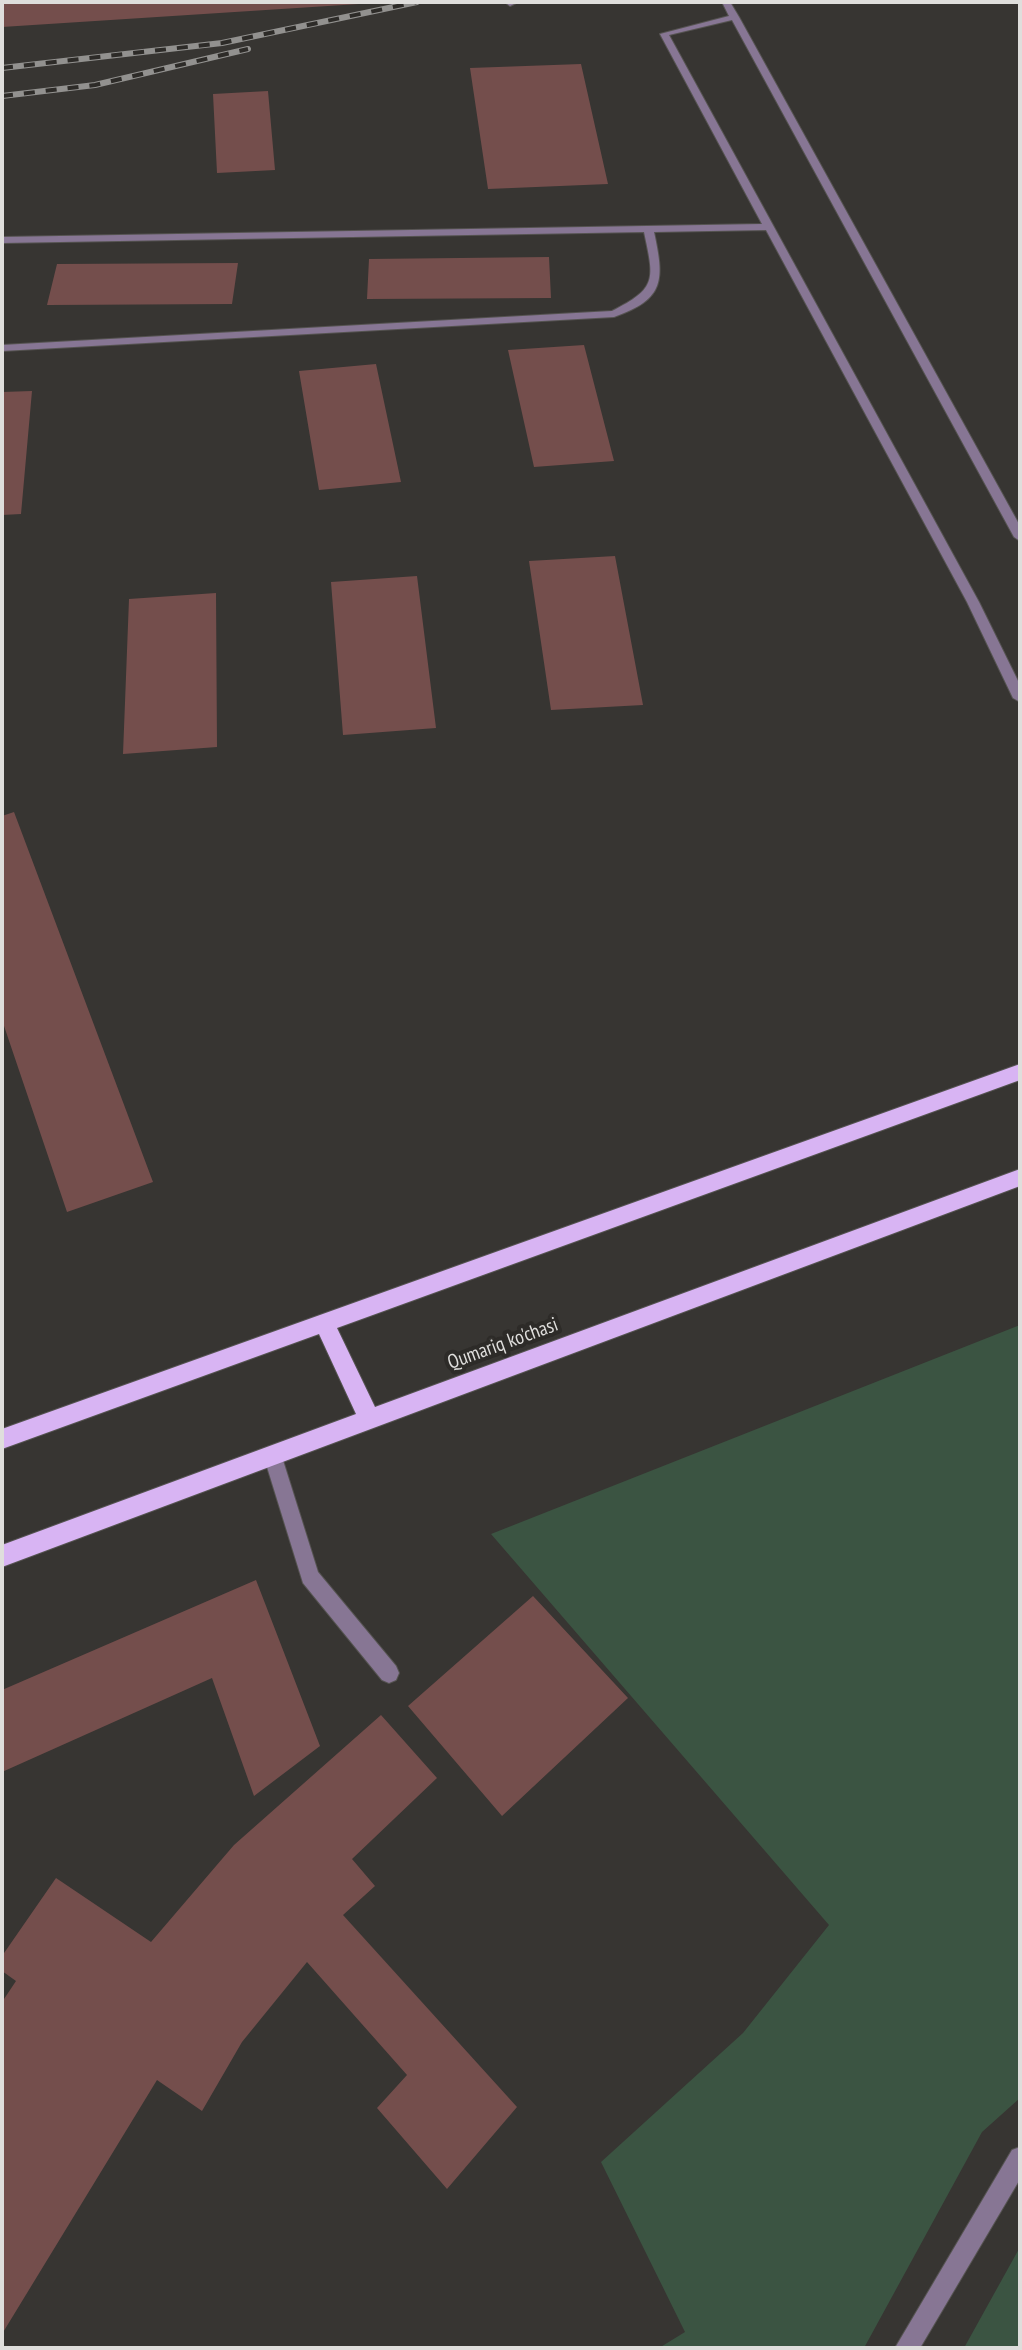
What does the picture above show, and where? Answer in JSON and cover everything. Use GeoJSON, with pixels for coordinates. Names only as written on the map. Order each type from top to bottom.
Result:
{"type":"FeatureCollection","features":[{"type":"Feature","properties":{"kind":"main road"},"geometry":{"type":"LineString","coordinates":[[2,1439],[1020,1072]]}},
{"type":"Feature","properties":{"kind":"main road","name":"Qumariq ko'chasi"},"geometry":{"type":"LineString","coordinates":[[2,1556],[1020,1177]]}},
{"type":"Feature","properties":{"kind":"main road"},"geometry":{"type":"LineString","coordinates":[[325,1324],[369,1419]]}},
{"type":"Feature","properties":{"kind":"lane"},"geometry":{"type":"LineString","coordinates":[[726,2],[1020,537]]}},
{"type":"Feature","properties":{"kind":"lane"},"geometry":{"type":"LineString","coordinates":[[735,17],[664,34],[973,602],[1020,698]]}},
{"type":"Feature","properties":{"kind":"lane"},"geometry":{"type":"LineString","coordinates":[[2,240],[769,227]]}},
{"type":"Feature","properties":{"kind":"lane"},"geometry":{"type":"LineString","coordinates":[[2,348],[614,314],[647,298],[657,276],[648,229]]}},
{"type":"Feature","properties":{"kind":"lane"},"geometry":{"type":"LineString","coordinates":[[272,1454],[310,1577],[389,1673]]}},
{"type":"Feature","properties":{"kind":"lane"},"geometry":{"type":"LineString","coordinates":[[907,2348],[1020,2158]]}},
{"type":"Feature","properties":{"kind":"green space"},"geometry":{"type":"Polygon","coordinates":[[[1020,1325],[1020,2098],[982,2132],[864,2348],[659,2348],[685,2332],[601,2162],[743,2033],[829,1925],[491,1534],[1020,1325]]]}},
{"type":"Feature","properties":{"kind":"green space"},"geometry":{"type":"Polygon","coordinates":[[[1020,2247],[1020,2348],[964,2348],[1020,2247]]]}},
{"type":"Feature","properties":{"kind":"building"},"geometry":{"type":"Polygon","coordinates":[[[2,2],[359,2],[359,4],[2,27],[2,2]]]}},
{"type":"Feature","properties":{"kind":"building"},"geometry":{"type":"Polygon","coordinates":[[[581,64],[608,184],[488,189],[470,68],[581,64]]]}},
{"type":"Feature","properties":{"kind":"building"},"geometry":{"type":"Polygon","coordinates":[[[268,91],[275,170],[217,173],[213,94],[268,91]]]}},
{"type":"Feature","properties":{"kind":"building"},"geometry":{"type":"Polygon","coordinates":[[[549,257],[551,298],[367,299],[369,259],[549,257]]]}},
{"type":"Feature","properties":{"kind":"building"},"geometry":{"type":"Polygon","coordinates":[[[238,263],[232,304],[47,305],[57,264],[238,263]]]}},
{"type":"Feature","properties":{"kind":"building"},"geometry":{"type":"Polygon","coordinates":[[[584,345],[614,461],[534,467],[508,350],[584,345]]]}},
{"type":"Feature","properties":{"kind":"building"},"geometry":{"type":"Polygon","coordinates":[[[376,364],[401,482],[319,490],[299,371],[376,364]]]}},
{"type":"Feature","properties":{"kind":"building"},"geometry":{"type":"Polygon","coordinates":[[[32,391],[21,514],[2,515],[2,392],[32,391]]]}},
{"type":"Feature","properties":{"kind":"building"},"geometry":{"type":"Polygon","coordinates":[[[615,556],[643,705],[551,710],[529,561],[615,556]]]}},
{"type":"Feature","properties":{"kind":"building"},"geometry":{"type":"Polygon","coordinates":[[[417,576],[436,728],[343,735],[331,582],[417,576]]]}},
{"type":"Feature","properties":{"kind":"building"},"geometry":{"type":"Polygon","coordinates":[[[216,593],[217,747],[123,754],[129,599],[216,593]]]}},
{"type":"Feature","properties":{"kind":"building"},"geometry":{"type":"Polygon","coordinates":[[[14,812],[153,1182],[67,1212],[2,1020],[2,816],[14,812]]]}},
{"type":"Feature","properties":{"kind":"building"},"geometry":{"type":"Polygon","coordinates":[[[256,1580],[320,1746],[254,1796],[212,1678],[2,1772],[2,1690],[256,1580]]]}},
{"type":"Feature","properties":{"kind":"building"},"geometry":{"type":"Polygon","coordinates":[[[533,1596],[628,1698],[502,1816],[408,1706],[533,1596]]]}},
{"type":"Feature","properties":{"kind":"building"},"geometry":{"type":"Polygon","coordinates":[[[381,1715],[437,1778],[352,1859],[375,1886],[343,1915],[517,2107],[447,2189],[377,2108],[407,2075],[307,1962],[242,2042],[202,2111],[157,2080],[2,2334],[2,2002],[16,1981],[2,1971],[2,1956],[56,1878],[151,1942],[234,1845],[381,1715]]]}},
{"type":"Feature","properties":{"kind":"railway"},"geometry":{"type":"LineString","coordinates":[[2,68],[222,43],[417,2]]}},
{"type":"Feature","properties":{"kind":"railway"},"geometry":{"type":"LineString","coordinates":[[2,96],[95,85],[248,49]]}}]}
